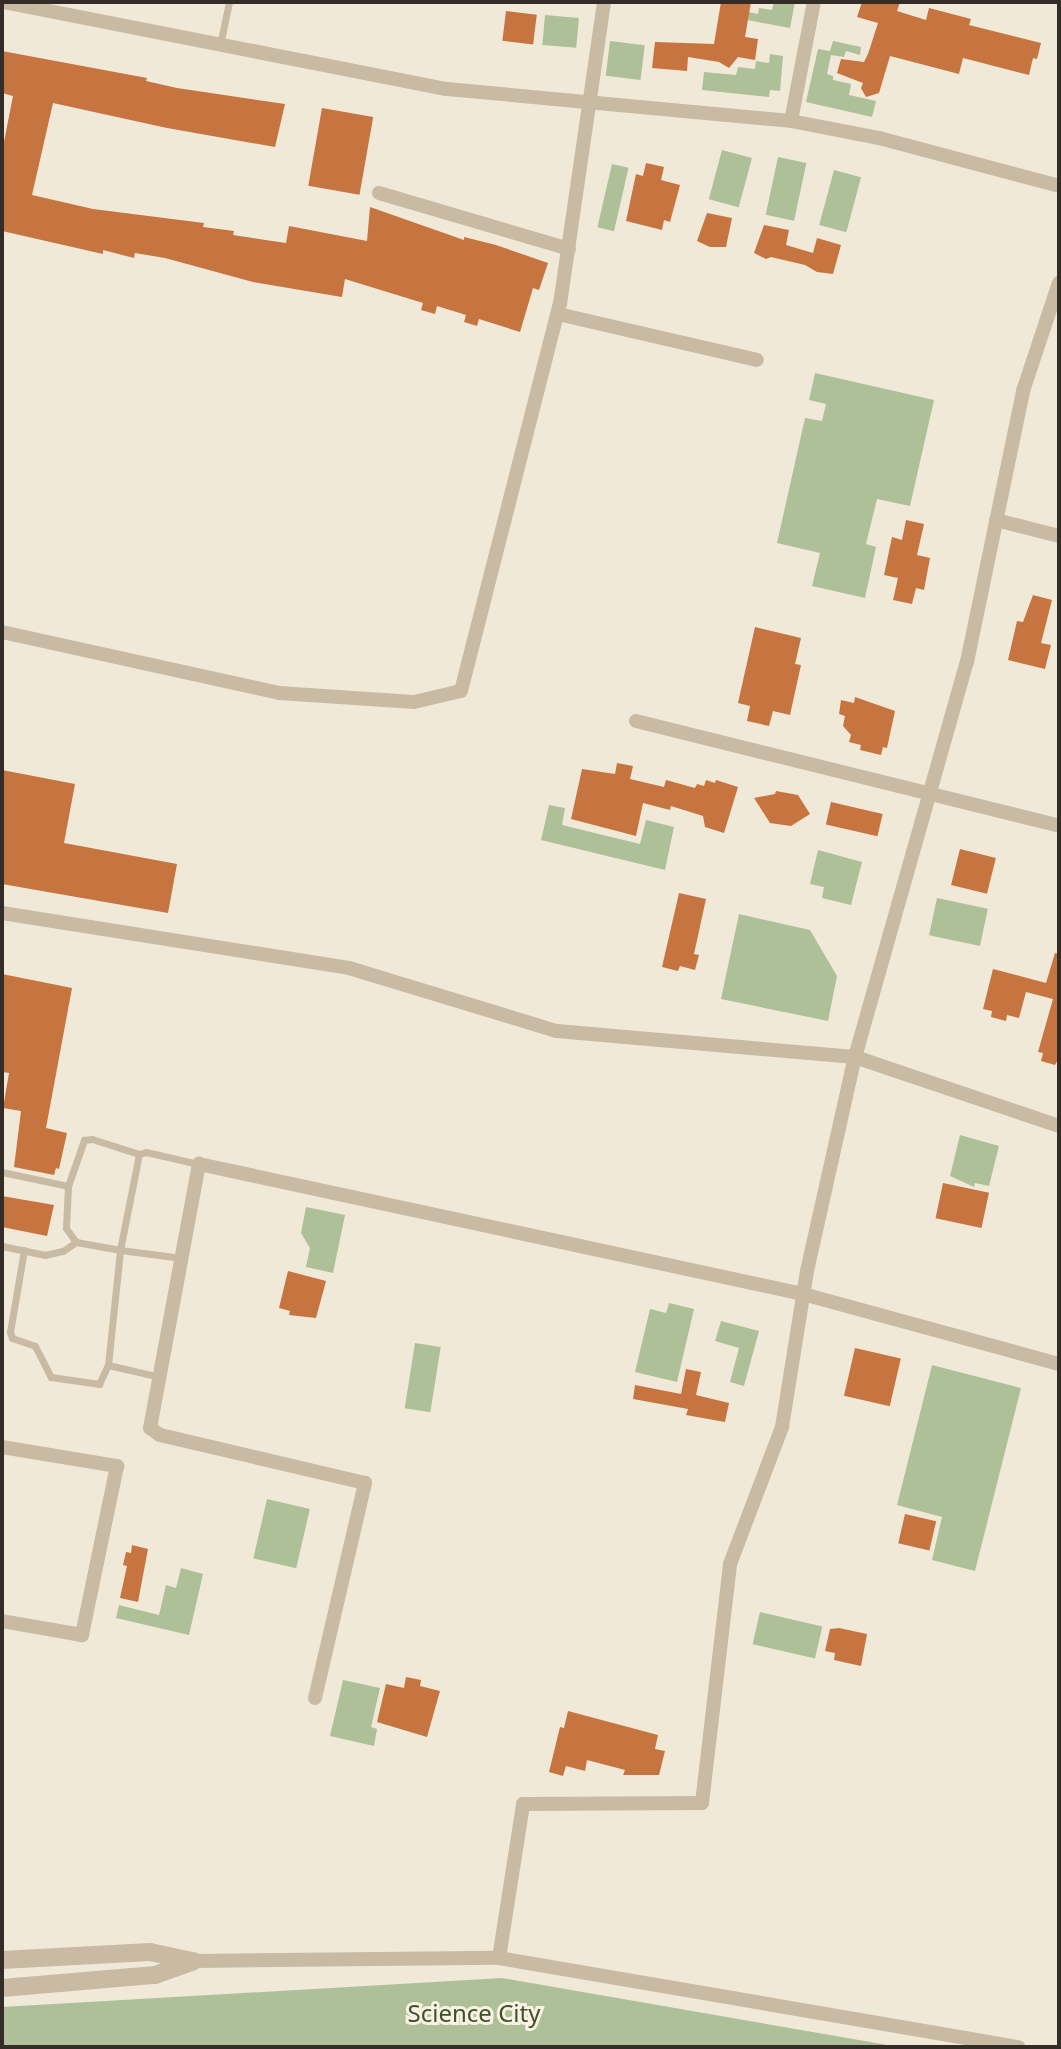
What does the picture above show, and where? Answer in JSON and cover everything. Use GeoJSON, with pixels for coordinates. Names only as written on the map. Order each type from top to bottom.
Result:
{"type":"FeatureCollection","features":[{"type":"Feature","properties":{"kind":"street"},"geometry":{"type":"LineString","coordinates":[[3,2],[71,9],[220,45],[447,89],[791,121],[879,138],[1059,186]]}},
{"type":"Feature","properties":{"kind":"street"},"geometry":{"type":"LineString","coordinates":[[2,632],[279,693],[414,702],[461,691],[558,314],[592,104],[604,2]]}},
{"type":"Feature","properties":{"kind":"street"},"geometry":{"type":"LineString","coordinates":[[791,121],[814,2]]}},
{"type":"Feature","properties":{"kind":"street"},"geometry":{"type":"LineString","coordinates":[[379,193],[569,249]]}},
{"type":"Feature","properties":{"kind":"street"},"geometry":{"type":"LineString","coordinates":[[499,1958],[523,1804],[702,1803],[730,1564],[782,1427],[803,1294],[855,1057],[967,662],[1023,391],[1059,283]]}},
{"type":"Feature","properties":{"kind":"street"},"geometry":{"type":"LineString","coordinates":[[558,314],[757,360]]}},
{"type":"Feature","properties":{"kind":"street"},"geometry":{"type":"LineString","coordinates":[[996,520],[1059,536]]}},
{"type":"Feature","properties":{"kind":"street"},"geometry":{"type":"LineString","coordinates":[[636,721],[1059,826]]}},
{"type":"Feature","properties":{"kind":"street"},"geometry":{"type":"LineString","coordinates":[[2,913],[349,968],[557,1031],[855,1057],[1059,1126]]}},
{"type":"Feature","properties":{"kind":"street"},"geometry":{"type":"LineString","coordinates":[[315,1698],[365,1483],[160,1435],[150,1428],[199,1164],[803,1294],[1059,1364]]}},
{"type":"Feature","properties":{"kind":"street"},"geometry":{"type":"LineString","coordinates":[[2,1447],[117,1466],[82,1635],[2,1621]]}},
{"type":"Feature","properties":{"kind":"street"},"geometry":{"type":"LineString","coordinates":[[2,1960],[150,1952],[194,1961],[499,1958],[1018,2047]]}},
{"type":"Feature","properties":{"kind":"street"},"geometry":{"type":"LineString","coordinates":[[2,1988],[155,1975],[194,1961]]}},
{"type":"Feature","properties":{"kind":"lane"},"geometry":{"type":"LineString","coordinates":[[220,45],[229,2]]}},
{"type":"Feature","properties":{"kind":"lane"},"geometry":{"type":"LineString","coordinates":[[183,1259],[76,1242],[66,1228],[68,1186],[84,1140],[139,1154],[146,1152],[199,1164]]}},
{"type":"Feature","properties":{"kind":"lane"},"geometry":{"type":"LineString","coordinates":[[24,1250],[10,1332],[12,1338],[35,1346],[51,1377],[99,1384],[108,1365],[120,1250],[139,1154]]}},
{"type":"Feature","properties":{"kind":"lane"},"geometry":{"type":"LineString","coordinates":[[2,1172],[68,1186]]}},
{"type":"Feature","properties":{"kind":"lane"},"geometry":{"type":"LineString","coordinates":[[2,1246],[45,1255],[63,1251],[76,1242]]}},
{"type":"Feature","properties":{"kind":"lane"},"geometry":{"type":"LineString","coordinates":[[108,1365],[160,1377]]}},
{"type":"Feature","properties":{"kind":"green space"},"geometry":{"type":"Polygon","coordinates":[[[774,2],[795,2],[790,28],[742,19],[744,11],[758,14],[759,8],[772,10],[774,2]]]}},
{"type":"Feature","properties":{"kind":"green space"},"geometry":{"type":"Polygon","coordinates":[[[545,15],[579,18],[576,48],[542,45],[545,15]]]}},
{"type":"Feature","properties":{"kind":"green space"},"geometry":{"type":"Polygon","coordinates":[[[610,41],[645,45],[640,80],[606,76],[610,41]]]}},
{"type":"Feature","properties":{"kind":"green space"},"geometry":{"type":"Polygon","coordinates":[[[833,41],[861,47],[860,55],[846,51],[844,57],[831,55],[827,74],[833,76],[833,80],[851,84],[849,95],[876,101],[872,117],[806,102],[818,49],[830,51],[833,41]]]}},
{"type":"Feature","properties":{"kind":"green space"},"geometry":{"type":"Polygon","coordinates":[[[770,54],[783,56],[780,91],[770,90],[769,97],[702,90],[704,72],[736,75],[738,67],[755,69],[756,61],[769,63],[770,54]]]}},
{"type":"Feature","properties":{"kind":"green space"},"geometry":{"type":"Polygon","coordinates":[[[722,150],[752,158],[739,207],[709,199],[722,150]]]}},
{"type":"Feature","properties":{"kind":"green space"},"geometry":{"type":"Polygon","coordinates":[[[778,157],[806,163],[794,221],[766,215],[778,157]]]}},
{"type":"Feature","properties":{"kind":"green space"},"geometry":{"type":"Polygon","coordinates":[[[612,164],[629,168],[614,231],[597,227],[612,164]]]}},
{"type":"Feature","properties":{"kind":"green space"},"geometry":{"type":"Polygon","coordinates":[[[834,170],[861,177],[846,232],[819,225],[834,170]]]}},
{"type":"Feature","properties":{"kind":"green space"},"geometry":{"type":"Polygon","coordinates":[[[815,373],[934,400],[910,506],[877,499],[866,544],[876,547],[865,598],[812,586],[820,553],[777,543],[805,418],[822,421],[826,404],[809,400],[815,373]]]}},
{"type":"Feature","properties":{"kind":"green space"},"geometry":{"type":"Polygon","coordinates":[[[549,805],[565,808],[562,825],[640,844],[646,820],[674,827],[665,870],[541,840],[549,805]]]}},
{"type":"Feature","properties":{"kind":"green space"},"geometry":{"type":"Polygon","coordinates":[[[818,850],[862,862],[851,905],[822,898],[824,887],[810,884],[818,850]]]}},
{"type":"Feature","properties":{"kind":"green space"},"geometry":{"type":"Polygon","coordinates":[[[937,898],[988,909],[980,946],[929,935],[937,898]]]}},
{"type":"Feature","properties":{"kind":"green space"},"geometry":{"type":"Polygon","coordinates":[[[739,914],[810,930],[837,976],[828,1021],[721,999],[739,914]]]}},
{"type":"Feature","properties":{"kind":"green space"},"geometry":{"type":"Polygon","coordinates":[[[960,1135],[999,1146],[989,1186],[975,1183],[974,1187],[950,1176],[960,1135]]]}},
{"type":"Feature","properties":{"kind":"green space"},"geometry":{"type":"Polygon","coordinates":[[[306,1207],[345,1215],[333,1273],[306,1267],[310,1248],[301,1233],[306,1207]]]}},
{"type":"Feature","properties":{"kind":"green space"},"geometry":{"type":"Polygon","coordinates":[[[669,1303],[694,1309],[677,1382],[635,1372],[650,1309],[666,1313],[669,1303]]]}},
{"type":"Feature","properties":{"kind":"green space"},"geometry":{"type":"Polygon","coordinates":[[[721,1321],[759,1331],[744,1386],[730,1382],[739,1348],[715,1341],[721,1321]]]}},
{"type":"Feature","properties":{"kind":"green space"},"geometry":{"type":"Polygon","coordinates":[[[415,1343],[441,1347],[430,1412],[405,1408],[415,1343]]]}},
{"type":"Feature","properties":{"kind":"green space"},"geometry":{"type":"Polygon","coordinates":[[[932,1365],[1021,1388],[975,1571],[932,1560],[942,1517],[897,1505],[932,1365]]]}},
{"type":"Feature","properties":{"kind":"green space"},"geometry":{"type":"Polygon","coordinates":[[[267,1499],[310,1509],[296,1568],[253,1558],[267,1499]]]}},
{"type":"Feature","properties":{"kind":"green space"},"geometry":{"type":"Polygon","coordinates":[[[181,1568],[203,1574],[189,1635],[116,1618],[119,1605],[159,1615],[166,1585],[176,1588],[181,1568]]]}},
{"type":"Feature","properties":{"kind":"green space"},"geometry":{"type":"Polygon","coordinates":[[[760,1612],[822,1626],[815,1659],[753,1644],[760,1612]]]}},
{"type":"Feature","properties":{"kind":"green space"},"geometry":{"type":"Polygon","coordinates":[[[343,1680],[380,1688],[371,1727],[377,1729],[374,1746],[330,1736],[343,1680]]]}},
{"type":"Feature","properties":{"kind":"green space","name":"Science City"},"geometry":{"type":"Polygon","coordinates":[[[502,1978],[899,2047],[2,2047],[2,2007],[502,1978]]]}},
{"type":"Feature","properties":{"kind":"building"},"geometry":{"type":"Polygon","coordinates":[[[721,2],[751,2],[745,37],[758,39],[755,60],[738,57],[729,68],[719,62],[688,57],[687,71],[652,68],[655,42],[714,44],[721,2]]]}},
{"type":"Feature","properties":{"kind":"building"},"geometry":{"type":"Polygon","coordinates":[[[862,2],[900,2],[897,11],[926,20],[929,8],[971,19],[969,25],[1041,43],[1037,59],[1033,58],[1029,75],[963,58],[959,74],[890,56],[879,93],[866,97],[861,88],[863,83],[837,73],[841,59],[864,62],[868,54],[878,23],[857,17],[862,2]]]}},
{"type":"Feature","properties":{"kind":"building"},"geometry":{"type":"Polygon","coordinates":[[[506,11],[537,15],[533,45],[502,41],[506,11]]]}},
{"type":"Feature","properties":{"kind":"building"},"geometry":{"type":"Polygon","coordinates":[[[2,51],[147,78],[146,81],[177,88],[285,104],[275,147],[53,103],[32,195],[93,209],[204,223],[203,227],[234,231],[233,235],[286,243],[289,226],[367,241],[370,207],[464,240],[464,237],[496,245],[548,263],[539,290],[533,288],[520,332],[479,319],[477,326],[464,322],[466,315],[437,306],[435,314],[421,310],[423,303],[345,279],[342,297],[253,282],[165,258],[135,253],[134,258],[103,250],[103,254],[2,231],[2,152],[13,96],[2,93],[2,51]]]}},
{"type":"Feature","properties":{"kind":"building"},"geometry":{"type":"Polygon","coordinates":[[[322,108],[373,117],[359,195],[308,186],[322,108]]]}},
{"type":"Feature","properties":{"kind":"building"},"geometry":{"type":"Polygon","coordinates":[[[646,163],[664,167],[661,180],[680,185],[670,222],[664,220],[662,230],[626,221],[636,174],[643,176],[646,163]]]}},
{"type":"Feature","properties":{"kind":"building"},"geometry":{"type":"Polygon","coordinates":[[[707,213],[732,218],[726,247],[710,247],[697,241],[707,213]]]}},
{"type":"Feature","properties":{"kind":"building"},"geometry":{"type":"Polygon","coordinates":[[[764,225],[789,230],[786,245],[813,253],[817,238],[841,245],[833,274],[771,257],[766,259],[754,253],[764,225]]]}},
{"type":"Feature","properties":{"kind":"building"},"geometry":{"type":"Polygon","coordinates":[[[906,520],[924,524],[917,555],[930,558],[924,590],[916,588],[912,604],[893,600],[898,578],[884,575],[892,537],[902,540],[906,520]]]}},
{"type":"Feature","properties":{"kind":"building"},"geometry":{"type":"Polygon","coordinates":[[[1033,595],[1052,600],[1041,643],[1051,645],[1045,669],[1008,660],[1017,621],[1023,622],[1033,595]]]}},
{"type":"Feature","properties":{"kind":"building"},"geometry":{"type":"Polygon","coordinates":[[[755,627],[801,638],[795,664],[801,665],[790,715],[773,711],[769,726],[747,721],[750,706],[738,703],[755,627]]]}},
{"type":"Feature","properties":{"kind":"building"},"geometry":{"type":"Polygon","coordinates":[[[855,697],[895,711],[887,748],[883,747],[881,755],[860,750],[861,745],[849,742],[851,735],[843,726],[845,716],[839,714],[841,700],[854,703],[855,697]]]}},
{"type":"Feature","properties":{"kind":"building"},"geometry":{"type":"Polygon","coordinates":[[[617,763],[633,766],[630,779],[664,787],[666,780],[695,788],[697,784],[704,786],[706,780],[715,783],[716,780],[738,787],[724,833],[705,827],[703,816],[671,806],[670,810],[643,803],[636,836],[571,819],[582,769],[615,774],[617,763]]]}},
{"type":"Feature","properties":{"kind":"building"},"geometry":{"type":"Polygon","coordinates":[[[2,770],[75,784],[64,843],[177,864],[168,913],[2,884],[2,770]]]}},
{"type":"Feature","properties":{"kind":"building"},"geometry":{"type":"Polygon","coordinates":[[[776,791],[798,795],[810,814],[791,826],[770,823],[754,798],[775,794],[776,791]]]}},
{"type":"Feature","properties":{"kind":"building"},"geometry":{"type":"Polygon","coordinates":[[[831,802],[883,814],[877,836],[826,824],[831,802]]]}},
{"type":"Feature","properties":{"kind":"building"},"geometry":{"type":"Polygon","coordinates":[[[960,849],[996,858],[987,894],[951,885],[960,849]]]}},
{"type":"Feature","properties":{"kind":"building"},"geometry":{"type":"Polygon","coordinates":[[[679,893],[706,899],[694,954],[699,955],[695,970],[680,966],[678,971],[662,967],[679,893]]]}},
{"type":"Feature","properties":{"kind":"building"},"geometry":{"type":"Polygon","coordinates":[[[1055,953],[1059,954],[1059,1058],[1055,1065],[1041,1061],[1043,1053],[1038,1052],[1053,999],[1026,992],[1019,1018],[1007,1015],[1006,1021],[991,1017],[992,1011],[983,1009],[993,969],[1046,983],[1055,953]]]}},
{"type":"Feature","properties":{"kind":"building"},"geometry":{"type":"Polygon","coordinates":[[[2,974],[72,988],[46,1128],[67,1133],[59,1169],[56,1168],[54,1175],[14,1167],[21,1111],[3,1108],[9,1073],[2,1072],[2,974]]]}},
{"type":"Feature","properties":{"kind":"building"},"geometry":{"type":"Polygon","coordinates":[[[943,1183],[989,1193],[981,1228],[936,1218],[943,1183]]]}},
{"type":"Feature","properties":{"kind":"building"},"geometry":{"type":"Polygon","coordinates":[[[2,1196],[54,1205],[47,1236],[2,1227],[2,1196]]]}},
{"type":"Feature","properties":{"kind":"building"},"geometry":{"type":"Polygon","coordinates":[[[288,1271],[326,1281],[316,1318],[289,1315],[290,1311],[279,1308],[288,1271]]]}},
{"type":"Feature","properties":{"kind":"building"},"geometry":{"type":"Polygon","coordinates":[[[855,1348],[901,1359],[890,1406],[844,1396],[855,1348]]]}},
{"type":"Feature","properties":{"kind":"building"},"geometry":{"type":"Polygon","coordinates":[[[686,1369],[701,1372],[696,1395],[729,1403],[725,1422],[686,1415],[688,1409],[633,1399],[635,1385],[681,1394],[686,1369]]]}},
{"type":"Feature","properties":{"kind":"building"},"geometry":{"type":"Polygon","coordinates":[[[905,1514],[936,1521],[929,1550],[898,1543],[905,1514]]]}},
{"type":"Feature","properties":{"kind":"building"},"geometry":{"type":"Polygon","coordinates":[[[132,1545],[148,1549],[138,1602],[120,1598],[127,1566],[123,1565],[126,1552],[131,1553],[132,1545]]]}},
{"type":"Feature","properties":{"kind":"building"},"geometry":{"type":"Polygon","coordinates":[[[830,1629],[867,1634],[861,1666],[834,1660],[835,1653],[825,1651],[830,1629]]]}},
{"type":"Feature","properties":{"kind":"building"},"geometry":{"type":"Polygon","coordinates":[[[406,1677],[421,1680],[420,1686],[440,1691],[427,1737],[377,1722],[386,1684],[404,1688],[406,1677]]]}},
{"type":"Feature","properties":{"kind":"building"},"geometry":{"type":"Polygon","coordinates":[[[568,1711],[658,1735],[655,1749],[665,1751],[659,1775],[623,1775],[625,1770],[587,1760],[585,1771],[566,1766],[563,1776],[549,1772],[560,1727],[564,1728],[568,1711]]]}}]}
